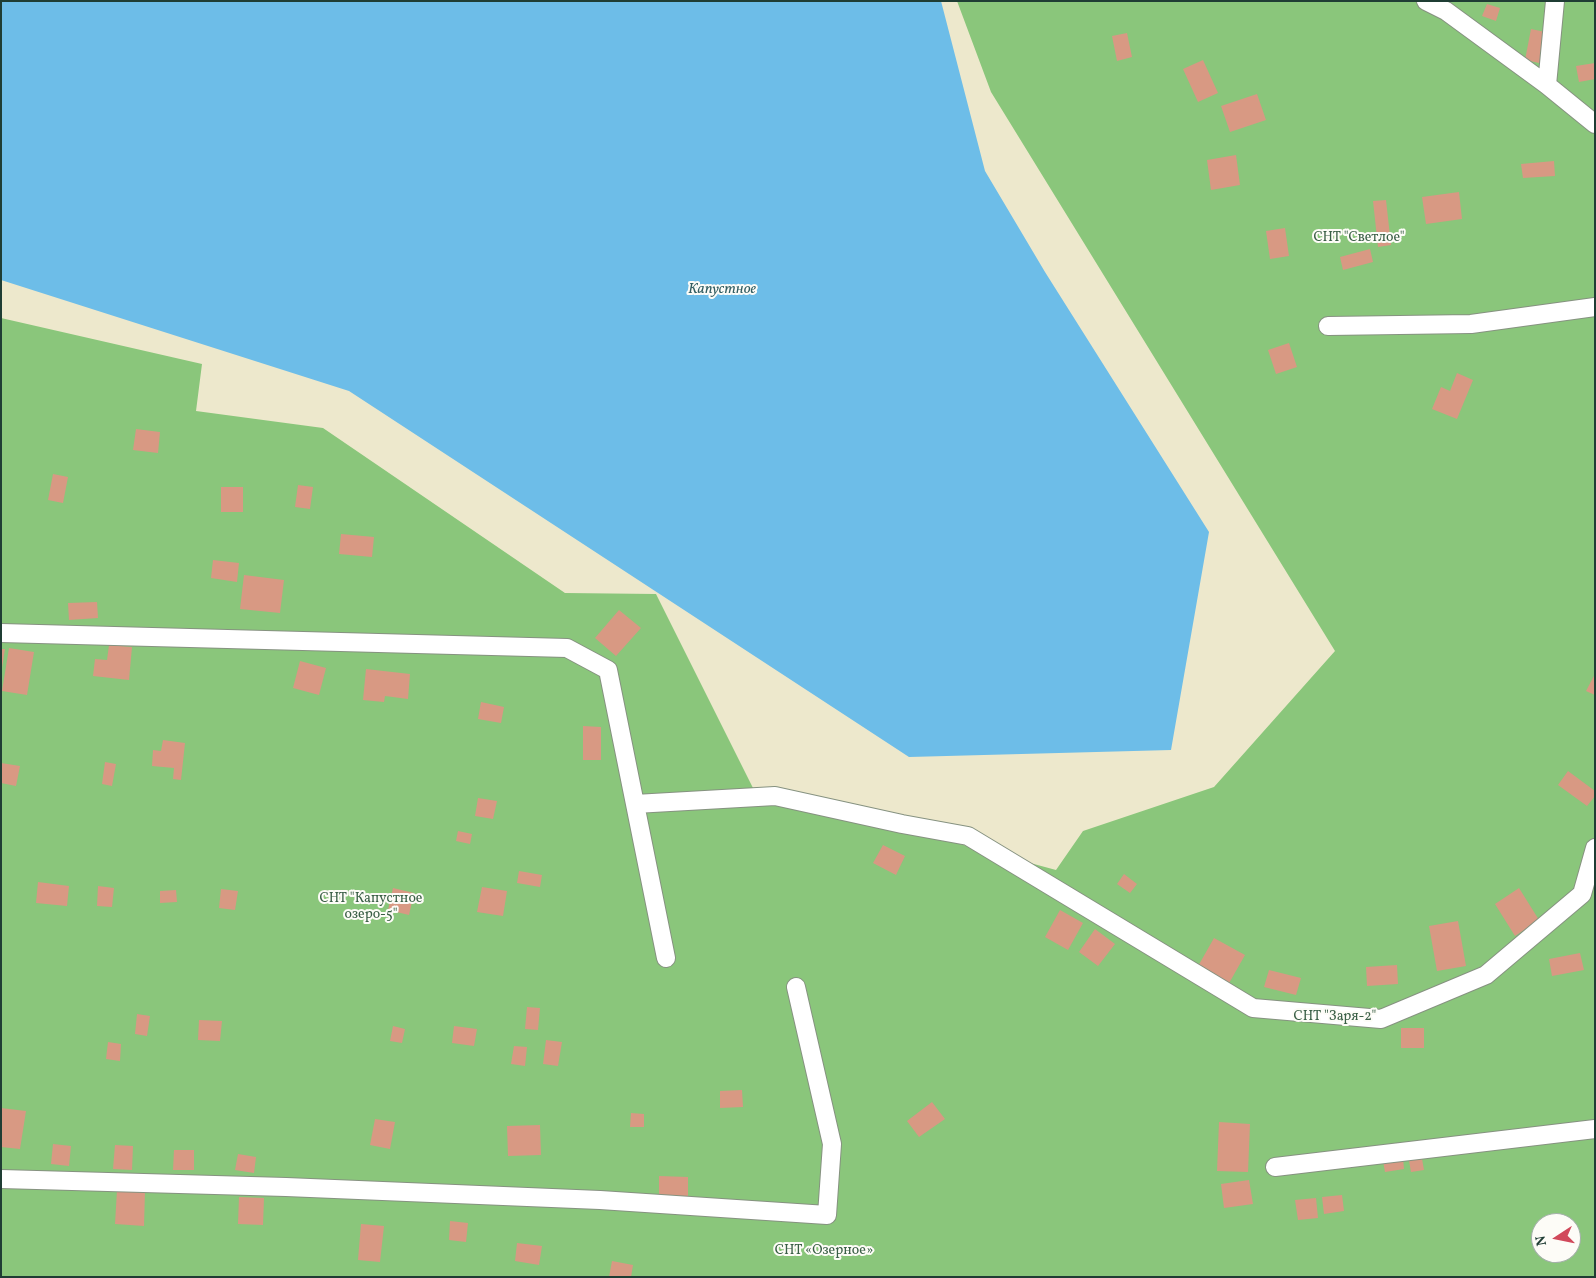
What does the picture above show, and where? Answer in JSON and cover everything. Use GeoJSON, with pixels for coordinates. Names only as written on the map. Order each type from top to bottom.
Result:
{"type":"FeatureCollection","features":[{"type":"Feature","properties":{"kind":"lane"},"geometry":{"type":"LineString","coordinates":[[1426,1],[1446,11],[1595,124]]}},
{"type":"Feature","properties":{"kind":"lane"},"geometry":{"type":"LineString","coordinates":[[1546,85],[1555,1]]}},
{"type":"Feature","properties":{"kind":"lane"},"geometry":{"type":"LineString","coordinates":[[1328,326],[1471,324],[1595,307]]}},
{"type":"Feature","properties":{"kind":"lane"},"geometry":{"type":"LineString","coordinates":[[1,633],[567,648],[608,670],[666,958]]}},
{"type":"Feature","properties":{"kind":"lane"},"geometry":{"type":"LineString","coordinates":[[635,804],[775,796],[902,824],[968,836],[1253,1008],[1381,1019],[1486,975],[1582,894],[1595,848]]}},
{"type":"Feature","properties":{"kind":"lane"},"geometry":{"type":"LineString","coordinates":[[1,1179],[286,1187],[590,1200],[827,1215],[832,1144],[796,987]]}},
{"type":"Feature","properties":{"kind":"lane"},"geometry":{"type":"LineString","coordinates":[[1275,1167],[1595,1128]]}},
{"type":"Feature","properties":{"kind":"green space"},"geometry":{"type":"Polygon","coordinates":[[[957,1],[1595,1],[1595,1277],[1,1277],[1,318],[202,364],[196,411],[323,428],[565,593],[656,594],[753,788],[1056,870],[1083,831],[1214,787],[1335,651],[991,92],[957,1]]]}},
{"type":"Feature","properties":{"kind":"water","name":"Капустное"},"geometry":{"type":"Polygon","coordinates":[[[1,1],[941,1],[985,171],[1045,272],[1209,532],[1171,750],[909,757],[349,391],[1,280],[1,1]]]}},
{"type":"Feature","properties":{"kind":"building"},"geometry":{"type":"Polygon","coordinates":[[[1487,4],[1500,8],[1496,21],[1482,16],[1487,4]]]}},
{"type":"Feature","properties":{"kind":"building"},"geometry":{"type":"Polygon","coordinates":[[[1531,29],[1550,33],[1544,64],[1525,60],[1531,29]]]}},
{"type":"Feature","properties":{"kind":"building"},"geometry":{"type":"Polygon","coordinates":[[[1127,33],[1132,57],[1117,61],[1112,36],[1127,33]]]}},
{"type":"Feature","properties":{"kind":"building"},"geometry":{"type":"Polygon","coordinates":[[[1203,60],[1218,93],[1198,102],[1183,69],[1203,60]]]}},
{"type":"Feature","properties":{"kind":"building"},"geometry":{"type":"Polygon","coordinates":[[[1595,63],[1595,79],[1579,82],[1576,66],[1595,63]]]}},
{"type":"Feature","properties":{"kind":"building"},"geometry":{"type":"Polygon","coordinates":[[[1257,94],[1266,120],[1230,132],[1221,106],[1257,94]]]}},
{"type":"Feature","properties":{"kind":"building"},"geometry":{"type":"Polygon","coordinates":[[[1236,155],[1240,185],[1211,190],[1207,160],[1236,155]]]}},
{"type":"Feature","properties":{"kind":"building"},"geometry":{"type":"Polygon","coordinates":[[[1554,161],[1555,176],[1523,178],[1521,164],[1554,161]]]}},
{"type":"Feature","properties":{"kind":"building"},"geometry":{"type":"Polygon","coordinates":[[[1459,192],[1462,219],[1426,224],[1422,197],[1459,192]]]}},
{"type":"Feature","properties":{"kind":"building"},"geometry":{"type":"Polygon","coordinates":[[[1386,200],[1391,245],[1378,247],[1373,201],[1386,200]]]}},
{"type":"Feature","properties":{"kind":"building"},"geometry":{"type":"Polygon","coordinates":[[[1285,228],[1289,256],[1270,259],[1266,231],[1285,228]]]}},
{"type":"Feature","properties":{"kind":"building"},"geometry":{"type":"Polygon","coordinates":[[[1370,249],[1373,262],[1343,270],[1340,257],[1370,249]]]}},
{"type":"Feature","properties":{"kind":"building"},"geometry":{"type":"Polygon","coordinates":[[[1289,343],[1297,367],[1276,374],[1268,350],[1289,343]]]}},
{"type":"Feature","properties":{"kind":"building"},"geometry":{"type":"Polygon","coordinates":[[[1457,373],[1473,380],[1457,419],[1432,409],[1441,387],[1450,391],[1457,373]]]}},
{"type":"Feature","properties":{"kind":"building"},"geometry":{"type":"Polygon","coordinates":[[[136,429],[160,432],[158,453],[133,450],[136,429]]]}},
{"type":"Feature","properties":{"kind":"building"},"geometry":{"type":"Polygon","coordinates":[[[53,474],[68,477],[63,503],[48,500],[53,474]]]}},
{"type":"Feature","properties":{"kind":"building"},"geometry":{"type":"Polygon","coordinates":[[[298,485],[313,487],[310,509],[295,507],[298,485]]]}},
{"type":"Feature","properties":{"kind":"building"},"geometry":{"type":"Polygon","coordinates":[[[221,487],[243,487],[243,512],[221,512],[221,487]]]}},
{"type":"Feature","properties":{"kind":"building"},"geometry":{"type":"Polygon","coordinates":[[[341,534],[374,537],[372,557],[339,554],[341,534]]]}},
{"type":"Feature","properties":{"kind":"building"},"geometry":{"type":"Polygon","coordinates":[[[213,560],[239,563],[237,582],[211,578],[213,560]]]}},
{"type":"Feature","properties":{"kind":"building"},"geometry":{"type":"Polygon","coordinates":[[[244,575],[284,580],[280,613],[240,609],[244,575]]]}},
{"type":"Feature","properties":{"kind":"building"},"geometry":{"type":"Polygon","coordinates":[[[97,602],[98,618],[69,620],[68,603],[97,602]]]}},
{"type":"Feature","properties":{"kind":"building"},"geometry":{"type":"Polygon","coordinates":[[[619,610],[641,628],[616,656],[595,638],[619,610]]]}},
{"type":"Feature","properties":{"kind":"building"},"geometry":{"type":"Polygon","coordinates":[[[109,645],[132,647],[129,680],[93,676],[95,659],[107,660],[109,645]]]}},
{"type":"Feature","properties":{"kind":"building"},"geometry":{"type":"Polygon","coordinates":[[[9,648],[34,652],[27,695],[2,691],[9,648]]]}},
{"type":"Feature","properties":{"kind":"building"},"geometry":{"type":"Polygon","coordinates":[[[1,649],[5,649],[2,668],[1,668],[1,649]]]}},
{"type":"Feature","properties":{"kind":"building"},"geometry":{"type":"Polygon","coordinates":[[[300,661],[326,668],[319,695],[293,688],[300,661]]]}},
{"type":"Feature","properties":{"kind":"building"},"geometry":{"type":"Polygon","coordinates":[[[366,669],[410,674],[408,699],[385,696],[384,702],[363,700],[366,669]]]}},
{"type":"Feature","properties":{"kind":"building"},"geometry":{"type":"Polygon","coordinates":[[[1595,674],[1595,695],[1586,691],[1595,674]]]}},
{"type":"Feature","properties":{"kind":"building"},"geometry":{"type":"Polygon","coordinates":[[[481,702],[504,707],[501,723],[478,719],[481,702]]]}},
{"type":"Feature","properties":{"kind":"building"},"geometry":{"type":"Polygon","coordinates":[[[583,726],[601,727],[601,760],[583,760],[583,726]]]}},
{"type":"Feature","properties":{"kind":"building"},"geometry":{"type":"Polygon","coordinates":[[[163,740],[185,743],[181,780],[173,779],[174,768],[152,766],[153,750],[161,751],[163,740]]]}},
{"type":"Feature","properties":{"kind":"building"},"geometry":{"type":"Polygon","coordinates":[[[105,762],[116,764],[112,786],[102,784],[105,762]]]}},
{"type":"Feature","properties":{"kind":"building"},"geometry":{"type":"Polygon","coordinates":[[[1,763],[20,766],[16,786],[1,783],[1,763]]]}},
{"type":"Feature","properties":{"kind":"building"},"geometry":{"type":"Polygon","coordinates":[[[1568,771],[1595,791],[1595,796],[1587,806],[1558,785],[1568,771]]]}},
{"type":"Feature","properties":{"kind":"building"},"geometry":{"type":"Polygon","coordinates":[[[478,798],[497,801],[493,819],[475,816],[478,798]]]}},
{"type":"Feature","properties":{"kind":"building"},"geometry":{"type":"Polygon","coordinates":[[[458,831],[472,834],[470,844],[456,841],[458,831]]]}},
{"type":"Feature","properties":{"kind":"building"},"geometry":{"type":"Polygon","coordinates":[[[883,845],[905,856],[896,875],[873,863],[883,845]]]}},
{"type":"Feature","properties":{"kind":"building"},"geometry":{"type":"Polygon","coordinates":[[[519,871],[542,875],[540,887],[517,883],[519,871]]]}},
{"type":"Feature","properties":{"kind":"building"},"geometry":{"type":"Polygon","coordinates":[[[1124,874],[1137,884],[1130,893],[1117,884],[1124,874]]]}},
{"type":"Feature","properties":{"kind":"building"},"geometry":{"type":"Polygon","coordinates":[[[38,882],[69,886],[67,906],[36,903],[38,882]]]}},
{"type":"Feature","properties":{"kind":"building"},"geometry":{"type":"Polygon","coordinates":[[[98,886],[114,888],[112,907],[97,906],[98,886]]]}},
{"type":"Feature","properties":{"kind":"building"},"geometry":{"type":"Polygon","coordinates":[[[482,887],[507,891],[503,916],[477,912],[482,887]]]}},
{"type":"Feature","properties":{"kind":"building"},"geometry":{"type":"Polygon","coordinates":[[[393,888],[414,893],[409,915],[388,910],[393,888]]]}},
{"type":"Feature","properties":{"kind":"building"},"geometry":{"type":"Polygon","coordinates":[[[1519,888],[1539,920],[1515,936],[1495,904],[1519,888]]]}},
{"type":"Feature","properties":{"kind":"building"},"geometry":{"type":"Polygon","coordinates":[[[221,889],[238,891],[235,910],[219,908],[221,889]]]}},
{"type":"Feature","properties":{"kind":"building"},"geometry":{"type":"Polygon","coordinates":[[[176,890],[177,902],[160,903],[160,891],[176,890]]]}},
{"type":"Feature","properties":{"kind":"building"},"geometry":{"type":"Polygon","coordinates":[[[1060,910],[1083,923],[1068,950],[1045,937],[1060,910]]]}},
{"type":"Feature","properties":{"kind":"building"},"geometry":{"type":"Polygon","coordinates":[[[1458,921],[1466,966],[1437,971],[1429,926],[1458,921]]]}},
{"type":"Feature","properties":{"kind":"building"},"geometry":{"type":"Polygon","coordinates":[[[1095,929],[1115,944],[1098,966],[1079,952],[1095,929]]]}},
{"type":"Feature","properties":{"kind":"building"},"geometry":{"type":"Polygon","coordinates":[[[1214,938],[1245,955],[1228,985],[1197,968],[1214,938]]]}},
{"type":"Feature","properties":{"kind":"building"},"geometry":{"type":"Polygon","coordinates":[[[1580,953],[1584,970],[1552,976],[1549,959],[1580,953]]]}},
{"type":"Feature","properties":{"kind":"building"},"geometry":{"type":"Polygon","coordinates":[[[1397,965],[1398,984],[1367,986],[1366,967],[1397,965]]]}},
{"type":"Feature","properties":{"kind":"building"},"geometry":{"type":"Polygon","coordinates":[[[1269,970],[1301,978],[1296,995],[1264,987],[1269,970]]]}},
{"type":"Feature","properties":{"kind":"building"},"geometry":{"type":"Polygon","coordinates":[[[527,1007],[540,1008],[538,1030],[525,1029],[527,1007]]]}},
{"type":"Feature","properties":{"kind":"building"},"geometry":{"type":"Polygon","coordinates":[[[137,1014],[150,1016],[147,1036],[135,1034],[137,1014]]]}},
{"type":"Feature","properties":{"kind":"building"},"geometry":{"type":"Polygon","coordinates":[[[199,1020],[222,1021],[220,1041],[198,1040],[199,1020]]]}},
{"type":"Feature","properties":{"kind":"building"},"geometry":{"type":"Polygon","coordinates":[[[393,1026],[405,1029],[402,1043],[390,1041],[393,1026]]]}},
{"type":"Feature","properties":{"kind":"building"},"geometry":{"type":"Polygon","coordinates":[[[454,1026],[477,1029],[474,1046],[452,1043],[454,1026]]]}},
{"type":"Feature","properties":{"kind":"building"},"geometry":{"type":"Polygon","coordinates":[[[1401,1028],[1424,1028],[1424,1048],[1401,1048],[1401,1028]]]}},
{"type":"Feature","properties":{"kind":"building"},"geometry":{"type":"Polygon","coordinates":[[[546,1040],[562,1042],[558,1066],[543,1064],[546,1040]]]}},
{"type":"Feature","properties":{"kind":"building"},"geometry":{"type":"Polygon","coordinates":[[[108,1042],[121,1044],[120,1061],[106,1059],[108,1042]]]}},
{"type":"Feature","properties":{"kind":"building"},"geometry":{"type":"Polygon","coordinates":[[[514,1046],[527,1047],[525,1066],[511,1064],[514,1046]]]}},
{"type":"Feature","properties":{"kind":"building"},"geometry":{"type":"Polygon","coordinates":[[[742,1090],[743,1107],[720,1108],[720,1091],[742,1090]]]}},
{"type":"Feature","properties":{"kind":"building"},"geometry":{"type":"Polygon","coordinates":[[[932,1102],[945,1119],[919,1137],[907,1121],[932,1102]]]}},
{"type":"Feature","properties":{"kind":"building"},"geometry":{"type":"Polygon","coordinates":[[[1,1108],[26,1111],[20,1149],[1,1147],[1,1108]]]}},
{"type":"Feature","properties":{"kind":"building"},"geometry":{"type":"Polygon","coordinates":[[[631,1113],[644,1114],[644,1127],[630,1127],[631,1113]]]}},
{"type":"Feature","properties":{"kind":"building"},"geometry":{"type":"Polygon","coordinates":[[[375,1119],[395,1122],[390,1149],[370,1145],[375,1119]]]}},
{"type":"Feature","properties":{"kind":"building"},"geometry":{"type":"Polygon","coordinates":[[[1219,1122],[1250,1124],[1248,1172],[1217,1171],[1219,1122]]]}},
{"type":"Feature","properties":{"kind":"building"},"geometry":{"type":"Polygon","coordinates":[[[540,1125],[541,1155],[508,1156],[507,1126],[540,1125]]]}},
{"type":"Feature","properties":{"kind":"building"},"geometry":{"type":"Polygon","coordinates":[[[53,1144],[71,1146],[69,1166],[51,1164],[53,1144]]]}},
{"type":"Feature","properties":{"kind":"building"},"geometry":{"type":"Polygon","coordinates":[[[115,1145],[133,1146],[132,1170],[113,1169],[115,1145]]]}},
{"type":"Feature","properties":{"kind":"building"},"geometry":{"type":"Polygon","coordinates":[[[174,1150],[194,1150],[194,1170],[173,1170],[174,1150]]]}},
{"type":"Feature","properties":{"kind":"building"},"geometry":{"type":"Polygon","coordinates":[[[1421,1153],[1424,1170],[1411,1172],[1408,1155],[1421,1153]]]}},
{"type":"Feature","properties":{"kind":"building"},"geometry":{"type":"Polygon","coordinates":[[[238,1154],[256,1157],[254,1173],[235,1170],[238,1154]]]}},
{"type":"Feature","properties":{"kind":"building"},"geometry":{"type":"Polygon","coordinates":[[[1403,1158],[1404,1169],[1385,1172],[1383,1161],[1403,1158]]]}},
{"type":"Feature","properties":{"kind":"building"},"geometry":{"type":"Polygon","coordinates":[[[659,1176],[688,1177],[688,1200],[659,1199],[659,1176]]]}},
{"type":"Feature","properties":{"kind":"building"},"geometry":{"type":"Polygon","coordinates":[[[1249,1180],[1253,1204],[1224,1208],[1221,1184],[1249,1180]]]}},
{"type":"Feature","properties":{"kind":"building"},"geometry":{"type":"Polygon","coordinates":[[[117,1190],[145,1191],[144,1226],[115,1224],[117,1190]]]}},
{"type":"Feature","properties":{"kind":"building"},"geometry":{"type":"Polygon","coordinates":[[[1342,1195],[1344,1211],[1324,1214],[1322,1197],[1342,1195]]]}},
{"type":"Feature","properties":{"kind":"building"},"geometry":{"type":"Polygon","coordinates":[[[239,1197],[264,1198],[263,1225],[238,1224],[239,1197]]]}},
{"type":"Feature","properties":{"kind":"building"},"geometry":{"type":"Polygon","coordinates":[[[1316,1198],[1318,1218],[1298,1220],[1295,1200],[1316,1198]]]}},
{"type":"Feature","properties":{"kind":"building"},"geometry":{"type":"Polygon","coordinates":[[[450,1221],[468,1223],[466,1242],[449,1240],[450,1221]]]}},
{"type":"Feature","properties":{"kind":"building"},"geometry":{"type":"Polygon","coordinates":[[[361,1224],[384,1226],[380,1262],[358,1260],[361,1224]]]}},
{"type":"Feature","properties":{"kind":"building"},"geometry":{"type":"Polygon","coordinates":[[[517,1243],[542,1246],[539,1265],[515,1261],[517,1243]]]}},
{"type":"Feature","properties":{"kind":"building"},"geometry":{"type":"Polygon","coordinates":[[[612,1261],[633,1265],[631,1277],[609,1277],[612,1261]]]}},
{"type":"Feature","properties":{"kind":"park label","name":"СНТ \"Светлое\""},"geometry":{"type":"Point","coordinates":[1359,238]}},
{"type":"Feature","properties":{"kind":"park label","name":"СНТ \"Капустное озеро-5\""},"geometry":{"type":"Point","coordinates":[371,908]}},
{"type":"Feature","properties":{"kind":"park label","name":"СНТ \"Заря-2\""},"geometry":{"type":"Point","coordinates":[1335,1017]}},
{"type":"Feature","properties":{"kind":"park label","name":"СНТ «Озерное»"},"geometry":{"type":"Point","coordinates":[824,1251]}}]}
